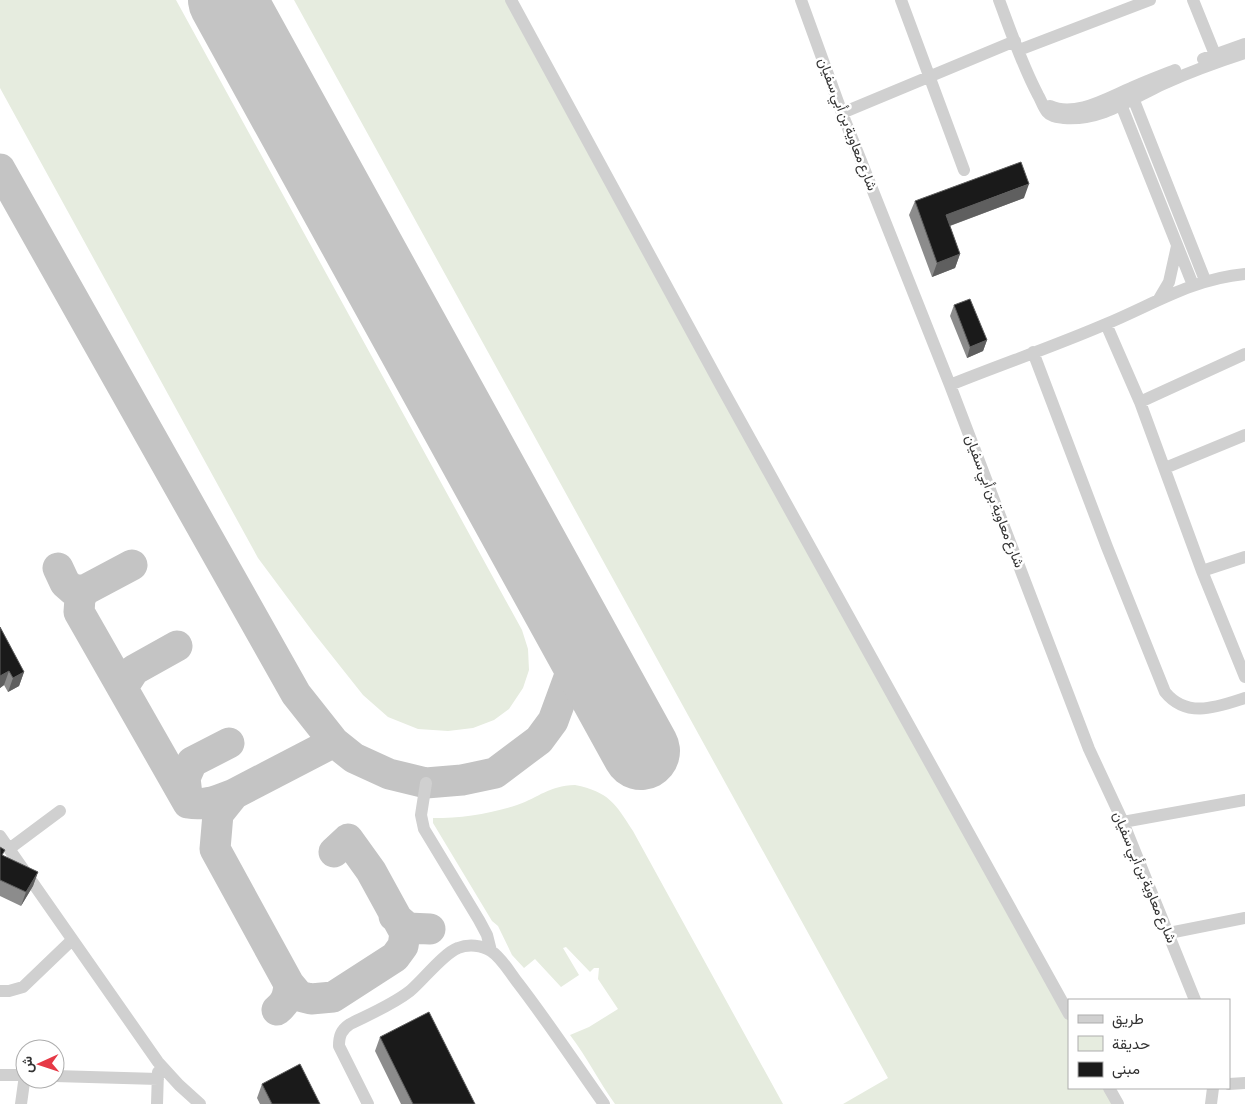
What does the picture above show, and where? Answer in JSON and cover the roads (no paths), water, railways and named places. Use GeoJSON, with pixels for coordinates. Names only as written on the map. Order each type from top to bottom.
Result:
{"type":"FeatureCollection","features":[{"type":"Feature","properties":{"kind":"street"},"geometry":{"type":"LineString","coordinates":[[510,0],[721,386],[1068,1012]]}},
{"type":"Feature","properties":{"kind":"street","name":"شارع معاوية بن أبي سفيان"},"geometry":{"type":"LineString","coordinates":[[801,0],[842,113],[950,385],[1090,749],[1123,822],[1195,999]]}},
{"type":"Feature","properties":{"kind":"street"},"geometry":{"type":"LineString","coordinates":[[900,0],[964,170]]}},
{"type":"Feature","properties":{"kind":"street"},"geometry":{"type":"LineString","coordinates":[[999,0],[1042,102],[1056,108],[1075,109],[1102,101],[1119,100],[1245,44]]}},
{"type":"Feature","properties":{"kind":"street"},"geometry":{"type":"LineString","coordinates":[[842,113],[929,76],[1150,0]]}},
{"type":"Feature","properties":{"kind":"street"},"geometry":{"type":"LineString","coordinates":[[1193,0],[1217,58]]}},
{"type":"Feature","properties":{"kind":"street"},"geometry":{"type":"LineString","coordinates":[[1217,58],[1245,53]]}},
{"type":"Feature","properties":{"kind":"street"},"geometry":{"type":"LineString","coordinates":[[1131,94],[1205,280]]}},
{"type":"Feature","properties":{"kind":"street"},"geometry":{"type":"LineString","coordinates":[[1119,100],[1193,285]]}},
{"type":"Feature","properties":{"kind":"street"},"geometry":{"type":"LineString","coordinates":[[1159,299],[1169,282],[1178,246]]}},
{"type":"Feature","properties":{"kind":"street"},"geometry":{"type":"LineString","coordinates":[[950,385],[1106,324],[1205,280],[1245,274]]}},
{"type":"Feature","properties":{"kind":"street"},"geometry":{"type":"LineString","coordinates":[[1106,324],[1140,402],[1202,571],[1245,677]]}},
{"type":"Feature","properties":{"kind":"street"},"geometry":{"type":"LineString","coordinates":[[1033,352],[1107,547],[1165,692],[1172,700],[1195,708],[1212,708],[1245,698]]}},
{"type":"Feature","properties":{"kind":"street"},"geometry":{"type":"LineString","coordinates":[[1140,402],[1245,354]]}},
{"type":"Feature","properties":{"kind":"street"},"geometry":{"type":"LineString","coordinates":[[1165,468],[1245,435]]}},
{"type":"Feature","properties":{"kind":"street"},"geometry":{"type":"LineString","coordinates":[[1202,571],[1245,557]]}},
{"type":"Feature","properties":{"kind":"street"},"geometry":{"type":"LineString","coordinates":[[426,783],[420,815],[424,829],[480,920],[487,935],[491,951]]}},
{"type":"Feature","properties":{"kind":"street"},"geometry":{"type":"LineString","coordinates":[[1123,822],[1245,800]]}},
{"type":"Feature","properties":{"kind":"street"},"geometry":{"type":"LineString","coordinates":[[9,849],[60,811]]}},
{"type":"Feature","properties":{"kind":"street"},"geometry":{"type":"LineString","coordinates":[[0,836],[158,1062],[200,1104]]}},
{"type":"Feature","properties":{"kind":"street"},"geometry":{"type":"LineString","coordinates":[[1169,933],[1245,918]]}},
{"type":"Feature","properties":{"kind":"street"},"geometry":{"type":"LineString","coordinates":[[0,991],[9,991],[23,987],[72,940]]}},
{"type":"Feature","properties":{"kind":"street"},"geometry":{"type":"LineString","coordinates":[[368,1104],[339,1046],[339,1038],[343,1029],[400,998],[448,953],[469,945],[481,946],[491,951],[498,958],[526,993],[604,1104]]}},
{"type":"Feature","properties":{"kind":"street"},"geometry":{"type":"LineString","coordinates":[[157,1104],[158,1062]]}},
{"type":"Feature","properties":{"kind":"street"},"geometry":{"type":"LineString","coordinates":[[0,1075],[15,1075]]}},
{"type":"Feature","properties":{"kind":"street"},"geometry":{"type":"LineString","coordinates":[[65,1076],[158,1079]]}},
{"type":"Feature","properties":{"kind":"street"},"geometry":{"type":"LineString","coordinates":[[1230,1084],[1245,1082]]}},
{"type":"Feature","properties":{"kind":"street"},"geometry":{"type":"LineString","coordinates":[[21,1104],[23,1089]]}},
{"type":"Feature","properties":{"kind":"street"},"geometry":{"type":"LineString","coordinates":[[1110,1089],[1118,1104]]}},
{"type":"Feature","properties":{"kind":"street"},"geometry":{"type":"LineString","coordinates":[[1211,1104],[1213,1089]]}}]}
